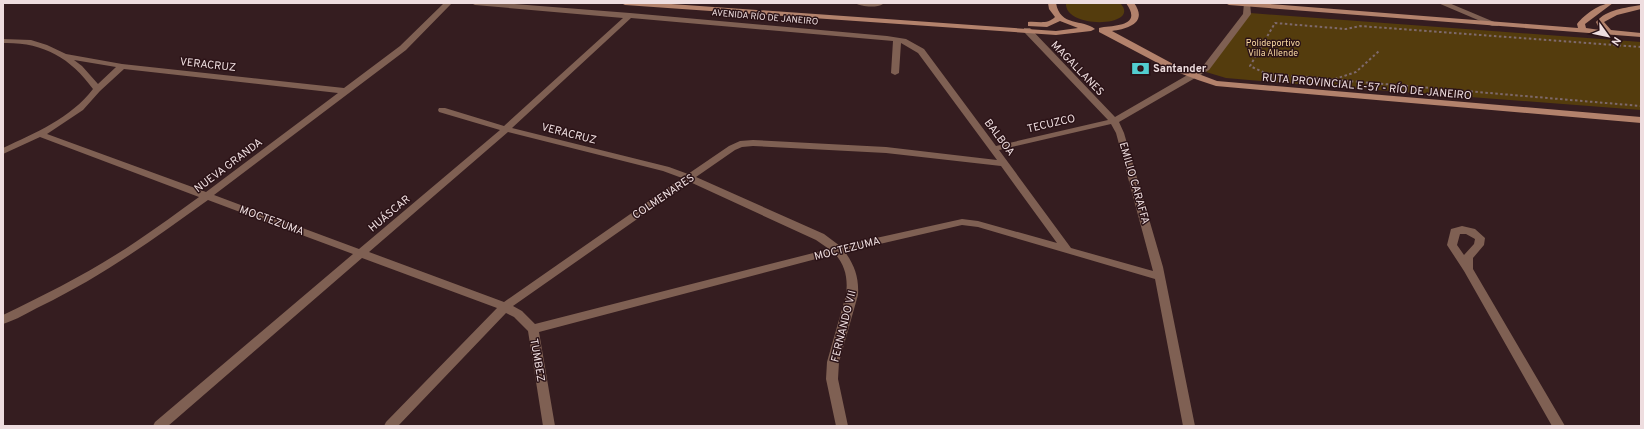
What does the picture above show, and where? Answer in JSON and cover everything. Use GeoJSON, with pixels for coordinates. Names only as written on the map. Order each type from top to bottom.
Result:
{"type":"FeatureCollection","features":[{"type":"Feature","properties":{"kind":"main road"},"geometry":{"type":"LineString","coordinates":[[625,3],[1056,33],[1091,29]]}},
{"type":"Feature","properties":{"kind":"main road"},"geometry":{"type":"LineString","coordinates":[[720,3],[1042,25],[1053,23],[1060,17]]}},
{"type":"Feature","properties":{"kind":"main road"},"geometry":{"type":"LineString","coordinates":[[1043,3],[1052,6],[1060,17],[1074,25],[1104,30],[1122,27],[1134,20],[1136,14],[1134,7],[1130,3]]}},
{"type":"Feature","properties":{"kind":"main road"},"geometry":{"type":"LineString","coordinates":[[1229,3],[1641,35]]}},
{"type":"Feature","properties":{"kind":"main road"},"geometry":{"type":"LineString","coordinates":[[1582,30],[1581,24],[1608,3]]}},
{"type":"Feature","properties":{"kind":"main road"},"geometry":{"type":"LineString","coordinates":[[1618,3],[1639,7]]}},
{"type":"Feature","properties":{"kind":"main road"},"geometry":{"type":"LineString","coordinates":[[1609,33],[1600,22],[1620,11],[1639,7]]}},
{"type":"Feature","properties":{"kind":"main road","name":"RUTA PROVINCIAL E-57 - RÍO DE JANEIRO"},"geometry":{"type":"LineString","coordinates":[[1104,30],[1154,57],[1193,75],[1207,81],[1229,85],[1640,121]]}},
{"type":"Feature","properties":{"kind":"street","name":"NUEVA GRANDA"},"geometry":{"type":"LineString","coordinates":[[5,320],[88,276],[140,244],[207,196],[403,48],[448,3]]}},
{"type":"Feature","properties":{"kind":"street","name":"AVENIDA RÍO DE JANEIRO"},"geometry":{"type":"LineString","coordinates":[[475,3],[630,15],[897,40],[910,44]]}},
{"type":"Feature","properties":{"kind":"street"},"geometry":{"type":"LineString","coordinates":[[859,3],[879,4]]}},
{"type":"Feature","properties":{"kind":"street"},"geometry":{"type":"LineString","coordinates":[[1442,3],[1495,24]]}},
{"type":"Feature","properties":{"kind":"street"},"geometry":{"type":"LineString","coordinates":[[1114,121],[1206,68],[1247,14],[1247,4]]}},
{"type":"Feature","properties":{"kind":"street","name":"HUÁSCAR"},"geometry":{"type":"LineString","coordinates":[[159,426],[506,129],[630,15]]}},
{"type":"Feature","properties":{"kind":"street","name":"MAGALLANES"},"geometry":{"type":"LineString","coordinates":[[1027,30],[1114,121]]}},
{"type":"Feature","properties":{"kind":"street"},"geometry":{"type":"LineString","coordinates":[[895,73],[897,40]]}},
{"type":"Feature","properties":{"kind":"street","name":"VERACRUZ"},"geometry":{"type":"LineString","coordinates":[[3,41],[28,42],[67,56],[122,66],[346,91]]}},
{"type":"Feature","properties":{"kind":"street","name":"BALBOA"},"geometry":{"type":"LineString","coordinates":[[910,44],[921,51],[1067,249]]}},
{"type":"Feature","properties":{"kind":"street"},"geometry":{"type":"LineString","coordinates":[[67,56],[97,89]]}},
{"type":"Feature","properties":{"kind":"street"},"geometry":{"type":"LineString","coordinates":[[3,151],[39,134],[85,105],[92,98],[97,89],[122,66]]}},
{"type":"Feature","properties":{"kind":"street","name":"VERACRUZ"},"geometry":{"type":"LineString","coordinates":[[442,110],[506,129],[666,169],[690,178]]}},
{"type":"Feature","properties":{"kind":"street","name":"TECUZCO"},"geometry":{"type":"LineString","coordinates":[[993,149],[1114,121]]}},
{"type":"Feature","properties":{"kind":"street","name":"EMILIO CARAFFA"},"geometry":{"type":"LineString","coordinates":[[1114,121],[1124,142],[1160,277],[1189,426]]}},
{"type":"Feature","properties":{"kind":"street","name":"MOCTEZUMA"},"geometry":{"type":"LineString","coordinates":[[39,134],[362,252],[506,307]]}},
{"type":"Feature","properties":{"kind":"street","name":"COLMENARES"},"geometry":{"type":"LineString","coordinates":[[390,426],[506,307],[534,285],[732,148],[748,143],[886,150],[1005,164]]}},
{"type":"Feature","properties":{"kind":"street","name":"FERNANDO VII"},"geometry":{"type":"LineString","coordinates":[[690,178],[820,237],[838,250],[846,260],[853,275],[854,284],[833,362],[832,379],[842,426]]}},
{"type":"Feature","properties":{"kind":"street","name":"MOCTEZUMA"},"geometry":{"type":"LineString","coordinates":[[533,329],[838,250],[962,222],[978,224],[1160,277]]}},
{"type":"Feature","properties":{"kind":"street"},"geometry":{"type":"LineString","coordinates":[[1468,269],[1559,426]]}},
{"type":"Feature","properties":{"kind":"street","name":"TUMBEZ"},"geometry":{"type":"LineString","coordinates":[[506,307],[518,314],[533,329],[550,426]]}},
{"type":"Feature","properties":{"kind":"path"},"geometry":{"type":"LineString","coordinates":[[1641,47],[1360,26],[1346,28],[1275,23],[1250,66],[1267,74],[1641,106]]}},
{"type":"Feature","properties":{"kind":"path"},"geometry":{"type":"LineString","coordinates":[[1333,79],[1356,72],[1379,51]]}},
{"type":"Feature","properties":{"kind":"green space"},"geometry":{"type":"Polygon","coordinates":[[[1066,3],[1120,3],[1124,11],[1121,17],[1112,21],[1088,21],[1077,18],[1069,12],[1066,3]]]}},
{"type":"Feature","properties":{"kind":"green space","name":"Polideportivo Villa Allende"},"geometry":{"type":"Polygon","coordinates":[[[1250,13],[1641,42],[1641,110],[1226,78],[1206,72],[1250,13]]]}},
{"type":"Feature","properties":{"kind":"place","name":"Santander"},"geometry":{"type":"Point","coordinates":[1140,68]}}]}
